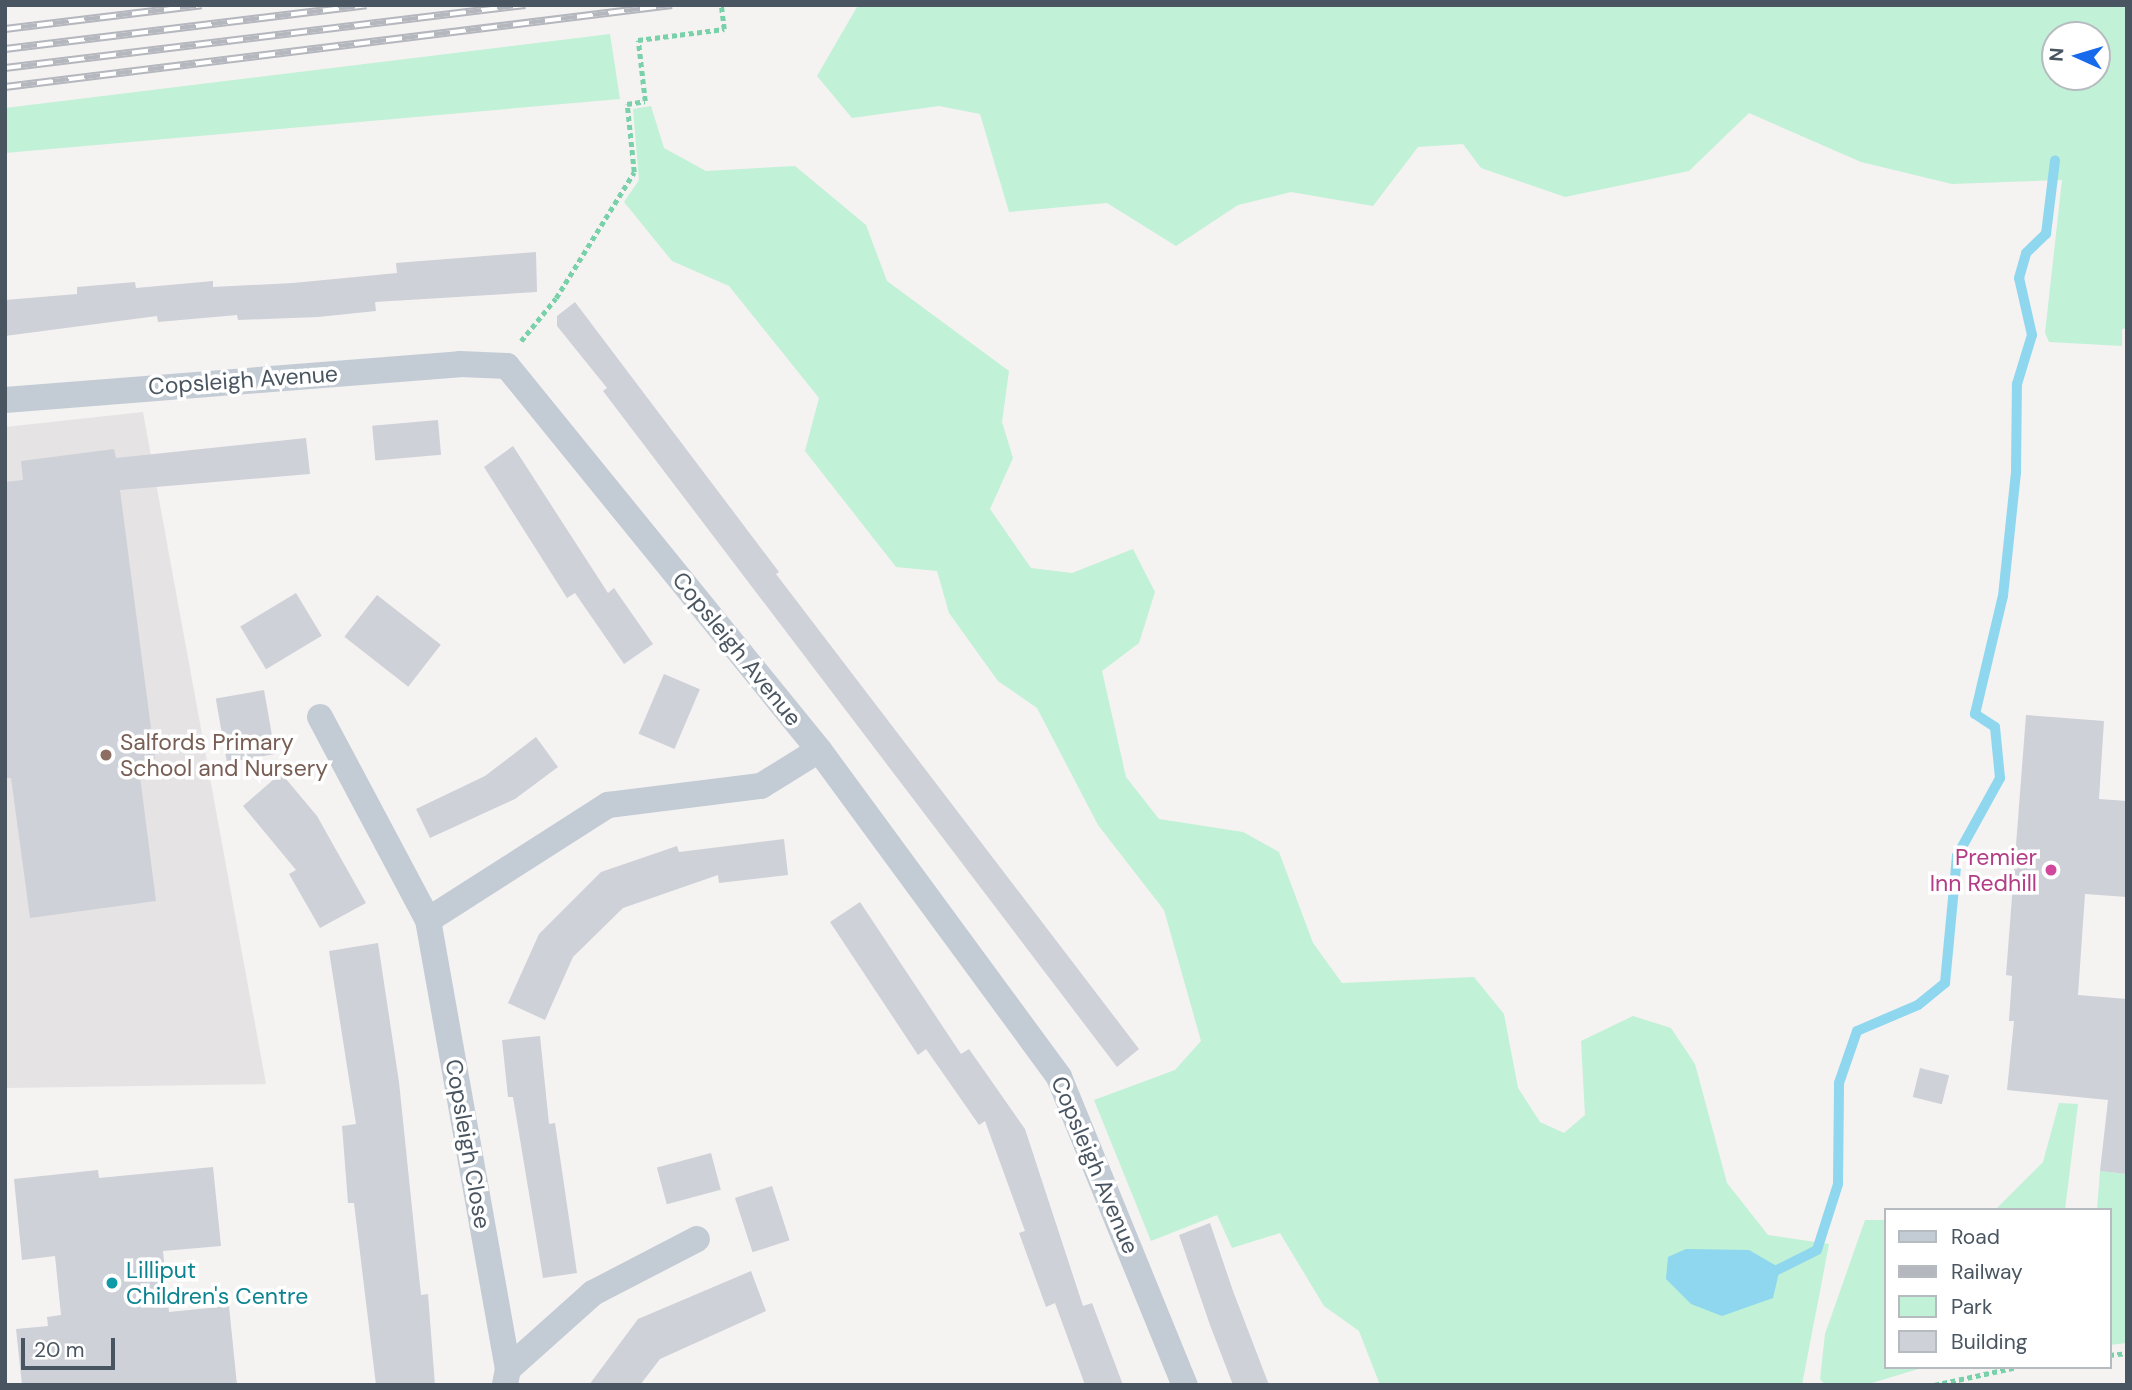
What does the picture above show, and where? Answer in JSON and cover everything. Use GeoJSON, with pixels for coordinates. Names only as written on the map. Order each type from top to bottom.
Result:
{"type":"FeatureCollection","features":[{"type":"Feature","properties":{"kind":"street","name":"Copsleigh Avenue"},"geometry":{"type":"LineString","coordinates":[[5,400],[460,364],[507,366],[819,750],[1059,1077],[1185,1385]]}},
{"type":"Feature","properties":{"kind":"street","name":"Copsleigh Close"},"geometry":{"type":"LineString","coordinates":[[320,717],[428,919],[507,1377]]}},
{"type":"Feature","properties":{"kind":"street"},"geometry":{"type":"LineString","coordinates":[[428,919],[608,805],[761,786],[819,750]]}},
{"type":"Feature","properties":{"kind":"street","name":"Copsleigh Close"},"geometry":{"type":"LineString","coordinates":[[507,1377],[593,1293],[697,1239]]}},
{"type":"Feature","properties":{"kind":"path"},"geometry":{"type":"LineString","coordinates":[[507,366],[634,172],[626,104],[645,101],[638,40],[724,29],[721,5]]}},
{"type":"Feature","properties":{"kind":"path"},"geometry":{"type":"LineString","coordinates":[[1934,1385],[2008,1369]]}},
{"type":"Feature","properties":{"kind":"shaded area","name":"Salfords Primary School and Nursery"},"geometry":{"type":"Polygon","coordinates":[[[143,412],[266,1084],[5,1088],[5,427],[143,412]]]}},
{"type":"Feature","properties":{"kind":"green space"},"geometry":{"type":"Polygon","coordinates":[[[2127,5],[2127,328],[2122,329],[2122,346],[2049,342],[2045,333],[2062,180],[1952,184],[1861,162],[1749,113],[1689,171],[1565,197],[1481,168],[1463,144],[1418,147],[1373,206],[1291,192],[1238,205],[1176,246],[1107,203],[1009,212],[980,114],[939,106],[852,118],[817,76],[857,7],[2127,5]]]}},
{"type":"Feature","properties":{"kind":"green space"},"geometry":{"type":"Polygon","coordinates":[[[610,34],[620,99],[5,153],[5,108],[610,34]]]}},
{"type":"Feature","properties":{"kind":"green space"},"geometry":{"type":"Polygon","coordinates":[[[651,106],[664,148],[706,171],[795,166],[866,225],[887,281],[1009,371],[1002,422],[1013,458],[990,509],[1031,568],[1072,573],[1133,549],[1155,592],[1139,643],[1102,671],[1126,777],[1159,819],[1243,832],[1279,852],[1313,943],[1342,983],[1474,977],[1504,1014],[1518,1088],[1540,1122],[1564,1133],[1585,1115],[1581,1041],[1633,1016],[1671,1028],[1695,1064],[1727,1183],[1768,1235],[1829,1244],[1802,1385],[1380,1385],[1359,1331],[1324,1306],[1280,1233],[1232,1248],[1217,1215],[1151,1241],[1094,1100],[1175,1070],[1201,1041],[1164,910],[1098,825],[1037,708],[998,681],[949,613],[937,571],[896,567],[805,451],[819,398],[729,286],[672,261],[624,202],[639,180],[633,109],[651,106]]]}},
{"type":"Feature","properties":{"kind":"green space"},"geometry":{"type":"Polygon","coordinates":[[[2059,1103],[2078,1104],[2065,1208],[1997,1208],[2043,1162],[2059,1103]]]}},
{"type":"Feature","properties":{"kind":"green space"},"geometry":{"type":"Polygon","coordinates":[[[2100,1171],[2127,1174],[2127,1343],[2111,1345],[2111,1208],[2097,1208],[2100,1171]]]}},
{"type":"Feature","properties":{"kind":"green space"},"geometry":{"type":"Polygon","coordinates":[[[1865,1220],[1884,1220],[1884,1369],[1918,1369],[1865,1385],[1825,1385],[1820,1379],[1825,1334],[1865,1220]]]}},
{"type":"Feature","properties":{"kind":"water"},"geometry":{"type":"Polygon","coordinates":[[[1686,1249],[1749,1250],[1780,1268],[1773,1298],[1722,1316],[1691,1304],[1666,1279],[1668,1257],[1686,1249]]]}},
{"type":"Feature","properties":{"kind":"building"},"geometry":{"type":"Polygon","coordinates":[[[536,252],[537,292],[375,302],[376,311],[318,317],[238,320],[237,315],[158,322],[157,316],[5,336],[5,300],[77,294],[77,287],[135,282],[136,288],[213,281],[213,287],[293,283],[397,273],[396,263],[536,252]]]}},
{"type":"Feature","properties":{"kind":"building"},"geometry":{"type":"Polygon","coordinates":[[[575,302],[779,572],[776,574],[1139,1049],[1117,1067],[603,391],[607,388],[557,326],[557,316],[575,302]]]}},
{"type":"Feature","properties":{"kind":"building"},"geometry":{"type":"Polygon","coordinates":[[[438,420],[441,455],[375,461],[372,426],[438,420]]]}},
{"type":"Feature","properties":{"kind":"building"},"geometry":{"type":"Polygon","coordinates":[[[306,438],[310,474],[120,490],[155,759],[138,761],[156,901],[30,918],[11,778],[5,778],[5,482],[23,480],[21,461],[114,449],[116,458],[306,438]]]}},
{"type":"Feature","properties":{"kind":"building"},"geometry":{"type":"Polygon","coordinates":[[[513,446],[608,593],[614,588],[653,644],[624,664],[575,593],[567,598],[484,467],[513,446]]]}},
{"type":"Feature","properties":{"kind":"building"},"geometry":{"type":"Polygon","coordinates":[[[296,593],[322,636],[266,669],[240,626],[296,593]]]}},
{"type":"Feature","properties":{"kind":"building"},"geometry":{"type":"Polygon","coordinates":[[[377,595],[441,645],[408,687],[344,637],[377,595]]]}},
{"type":"Feature","properties":{"kind":"building"},"geometry":{"type":"Polygon","coordinates":[[[664,674],[700,689],[675,749],[639,734],[664,674]]]}},
{"type":"Feature","properties":{"kind":"building"},"geometry":{"type":"Polygon","coordinates":[[[264,690],[275,754],[227,763],[216,699],[264,690]]]}},
{"type":"Feature","properties":{"kind":"building","name":"Premier Inn Redhill"},"geometry":{"type":"Polygon","coordinates":[[[2026,715],[2104,721],[2099,799],[2127,801],[2127,897],[2085,894],[2078,995],[2127,999],[2127,1174],[2100,1171],[2108,1100],[2007,1090],[2014,1021],[2009,1021],[2012,976],[2006,975],[2026,715]]]}},
{"type":"Feature","properties":{"kind":"building"},"geometry":{"type":"Polygon","coordinates":[[[536,737],[558,767],[515,799],[430,838],[416,809],[485,776],[536,737]]]}},
{"type":"Feature","properties":{"kind":"building"},"geometry":{"type":"Polygon","coordinates":[[[281,773],[317,816],[366,903],[320,928],[289,874],[296,870],[243,806],[281,773]]]}},
{"type":"Feature","properties":{"kind":"building"},"geometry":{"type":"Polygon","coordinates":[[[784,839],[788,875],[719,883],[718,875],[623,908],[573,957],[545,1020],[508,1003],[539,934],[601,872],[677,846],[679,852],[784,839]]]}},
{"type":"Feature","properties":{"kind":"building"},"geometry":{"type":"Polygon","coordinates":[[[860,902],[961,1054],[969,1049],[1025,1129],[1083,1306],[1092,1303],[1123,1385],[1085,1385],[1055,1303],[1046,1307],[1019,1233],[1025,1231],[985,1121],[979,1125],[926,1049],[918,1055],[830,922],[860,902]]]}},
{"type":"Feature","properties":{"kind":"building"},"geometry":{"type":"Polygon","coordinates":[[[378,943],[399,1082],[421,1295],[428,1294],[435,1385],[376,1385],[354,1203],[348,1203],[342,1126],[356,1124],[329,951],[378,943]]]}},
{"type":"Feature","properties":{"kind":"building"},"geometry":{"type":"Polygon","coordinates":[[[540,1036],[549,1124],[555,1123],[577,1273],[543,1278],[513,1097],[508,1097],[502,1040],[540,1036]]]}},
{"type":"Feature","properties":{"kind":"building"},"geometry":{"type":"Polygon","coordinates":[[[1920,1068],[1949,1075],[1942,1104],[1913,1097],[1920,1068]]]}},
{"type":"Feature","properties":{"kind":"building"},"geometry":{"type":"Polygon","coordinates":[[[711,1153],[721,1190],[667,1204],[657,1167],[711,1153]]]}},
{"type":"Feature","properties":{"kind":"building","name":"Lilliput Children's Centre"},"geometry":{"type":"Polygon","coordinates":[[[213,1167],[221,1246],[163,1251],[169,1312],[229,1306],[237,1385],[22,1385],[16,1329],[48,1326],[47,1317],[61,1315],[55,1256],[22,1260],[14,1179],[98,1170],[99,1178],[213,1167]]]}},
{"type":"Feature","properties":{"kind":"building"},"geometry":{"type":"Polygon","coordinates":[[[772,1186],[790,1240],[753,1252],[735,1198],[772,1186]]]}},
{"type":"Feature","properties":{"kind":"building"},"geometry":{"type":"Polygon","coordinates":[[[1210,1223],[1269,1385],[1233,1385],[1210,1325],[1179,1235],[1210,1223]]]}},
{"type":"Feature","properties":{"kind":"building"},"geometry":{"type":"Polygon","coordinates":[[[751,1271],[766,1311],[660,1359],[640,1385],[589,1385],[638,1319],[751,1271]]]}},
{"type":"Feature","properties":{"kind":"waterway"},"geometry":{"type":"LineString","coordinates":[[1771,1273],[1817,1250],[1838,1184],[1839,1083],[1857,1031],[1918,1005],[1945,983],[1957,856],[2000,778],[1995,727],[1975,714],[2003,596],[2016,473],[2017,384],[2032,335],[2019,278],[2026,253],[2046,234],[2055,161]]}},
{"type":"Feature","properties":{"kind":"railway"},"geometry":{"type":"LineString","coordinates":[[5,29],[202,5]]}},
{"type":"Feature","properties":{"kind":"railway"},"geometry":{"type":"LineString","coordinates":[[5,49],[366,5]]}},
{"type":"Feature","properties":{"kind":"railway"},"geometry":{"type":"LineString","coordinates":[[5,68],[525,5]]}},
{"type":"Feature","properties":{"kind":"railway"},"geometry":{"type":"LineString","coordinates":[[5,87],[672,5]]}},
{"type":"Feature","properties":{"kind":"place","name":"Salfords Primary School and Nursery"},"geometry":{"type":"Point","coordinates":[106,755]}},
{"type":"Feature","properties":{"kind":"place","name":"Premier Inn Redhill"},"geometry":{"type":"Point","coordinates":[2051,870]}},
{"type":"Feature","properties":{"kind":"place","name":"Lilliput Children's Centre"},"geometry":{"type":"Point","coordinates":[112,1283]}}]}
